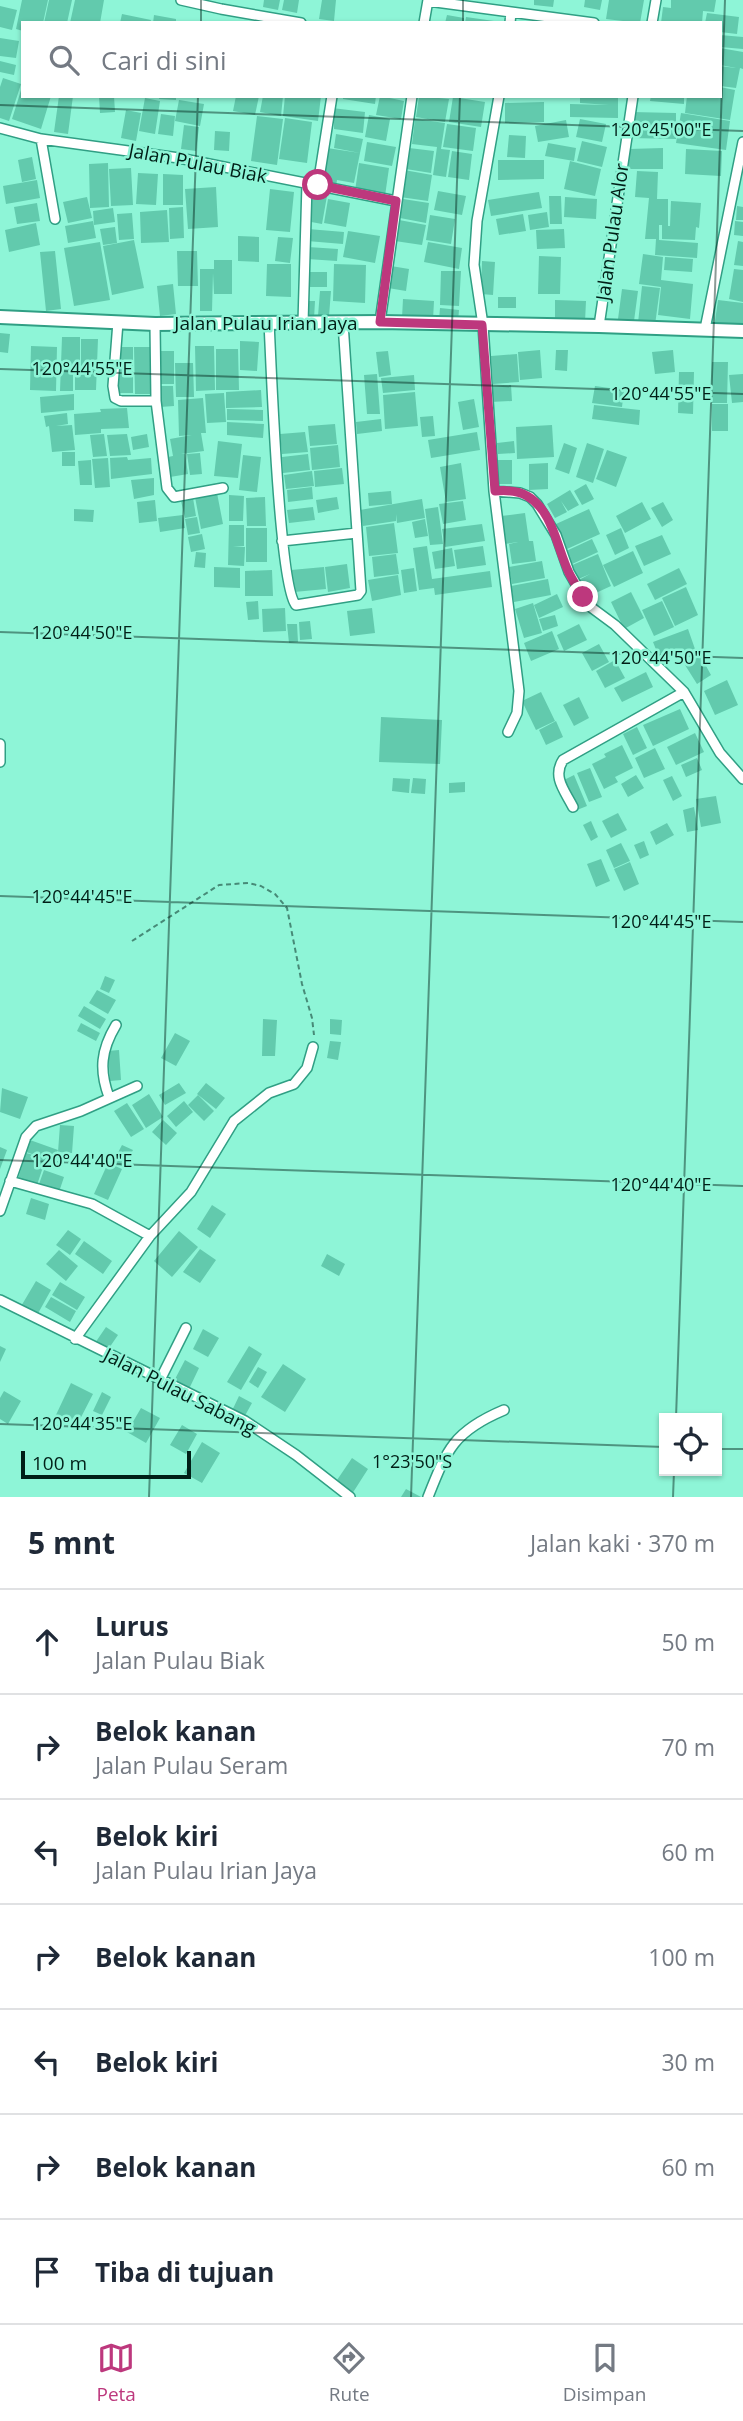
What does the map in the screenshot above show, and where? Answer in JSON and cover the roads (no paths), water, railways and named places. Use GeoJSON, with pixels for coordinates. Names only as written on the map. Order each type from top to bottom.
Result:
{"type":"FeatureCollection","features":[{"type":"Feature","properties":{"kind":"street"},"geometry":{"type":"LineString","coordinates":[[181,0],[290,21]]}},
{"type":"Feature","properties":{"kind":"street"},"geometry":{"type":"LineString","coordinates":[[652,21],[656,0]]}},
{"type":"Feature","properties":{"kind":"street"},"geometry":{"type":"LineString","coordinates":[[424,21],[428,1],[579,21]]}},
{"type":"Feature","properties":{"kind":"street"},"geometry":{"type":"LineString","coordinates":[[510,21],[511,12]]}},
{"type":"Feature","properties":{"kind":"street"},"geometry":{"type":"LineString","coordinates":[[318,185],[332,98]]}},
{"type":"Feature","properties":{"kind":"street"},"geometry":{"type":"LineString","coordinates":[[380,322],[412,98]]}},
{"type":"Feature","properties":{"kind":"street"},"geometry":{"type":"LineString","coordinates":[[499,98],[477,220],[474,265],[482,325],[495,491],[519,691],[517,713],[508,732]]}},
{"type":"Feature","properties":{"kind":"street","name":"Jalan Pulau Alor"},"geometry":{"type":"LineString","coordinates":[[599,326],[633,98]]}},
{"type":"Feature","properties":{"kind":"street","name":"Jalan Pulau Biak"},"geometry":{"type":"LineString","coordinates":[[0,128],[41,139],[180,158],[396,201]]}},
{"type":"Feature","properties":{"kind":"street"},"geometry":{"type":"LineString","coordinates":[[41,139],[55,219]]}},
{"type":"Feature","properties":{"kind":"street"},"geometry":{"type":"LineString","coordinates":[[705,329],[743,142]]}},
{"type":"Feature","properties":{"kind":"street"},"geometry":{"type":"LineString","coordinates":[[303,323],[307,184]]}},
{"type":"Feature","properties":{"kind":"street","name":"Jalan Pulau Irian Jaya"},"geometry":{"type":"LineString","coordinates":[[0,317],[155,324],[380,322],[743,331]]}},
{"type":"Feature","properties":{"kind":"street"},"geometry":{"type":"LineString","coordinates":[[269,321],[282,541],[290,594],[296,604],[323,602],[360,594],[362,587],[343,323]]}},
{"type":"Feature","properties":{"kind":"street"},"geometry":{"type":"LineString","coordinates":[[118,322],[113,386],[115,398],[121,401],[156,401]]}},
{"type":"Feature","properties":{"kind":"street"},"geometry":{"type":"LineString","coordinates":[[155,324],[156,401],[167,488],[171,495],[180,496],[223,488]]}},
{"type":"Feature","properties":{"kind":"street"},"geometry":{"type":"LineString","coordinates":[[495,491],[520,493],[530,497],[537,505],[556,535],[569,572],[588,605],[615,625],[684,692],[720,753],[743,779]]}},
{"type":"Feature","properties":{"kind":"street"},"geometry":{"type":"LineString","coordinates":[[282,541],[357,533]]}},
{"type":"Feature","properties":{"kind":"street"},"geometry":{"type":"LineString","coordinates":[[573,807],[558,777],[558,769],[563,760],[684,692]]}},
{"type":"Feature","properties":{"kind":"street"},"geometry":{"type":"LineString","coordinates":[[0,744],[0,762]]}},
{"type":"Feature","properties":{"kind":"street"},"geometry":{"type":"LineString","coordinates":[[109,1097],[103,1078],[102,1057],[103,1049],[116,1026]]}},
{"type":"Feature","properties":{"kind":"street"},"geometry":{"type":"LineString","coordinates":[[75,1339],[150,1236],[191,1192],[234,1121],[269,1093],[294,1084],[307,1068],[313,1047]]}},
{"type":"Feature","properties":{"kind":"street"},"geometry":{"type":"LineString","coordinates":[[0,1211],[26,1137],[32,1129],[137,1086]]}},
{"type":"Feature","properties":{"kind":"street"},"geometry":{"type":"LineString","coordinates":[[10,1181],[92,1205],[150,1236]]}},
{"type":"Feature","properties":{"kind":"street","name":"Jalan Pulau Sabang"},"geometry":{"type":"LineString","coordinates":[[0,1300],[245,1421],[296,1455],[350,1497]]}},
{"type":"Feature","properties":{"kind":"street"},"geometry":{"type":"LineString","coordinates":[[160,1380],[186,1328]]}},
{"type":"Feature","properties":{"kind":"street"},"geometry":{"type":"LineString","coordinates":[[428,1497],[443,1458],[459,1436],[479,1421],[503,1410]]}}]}
